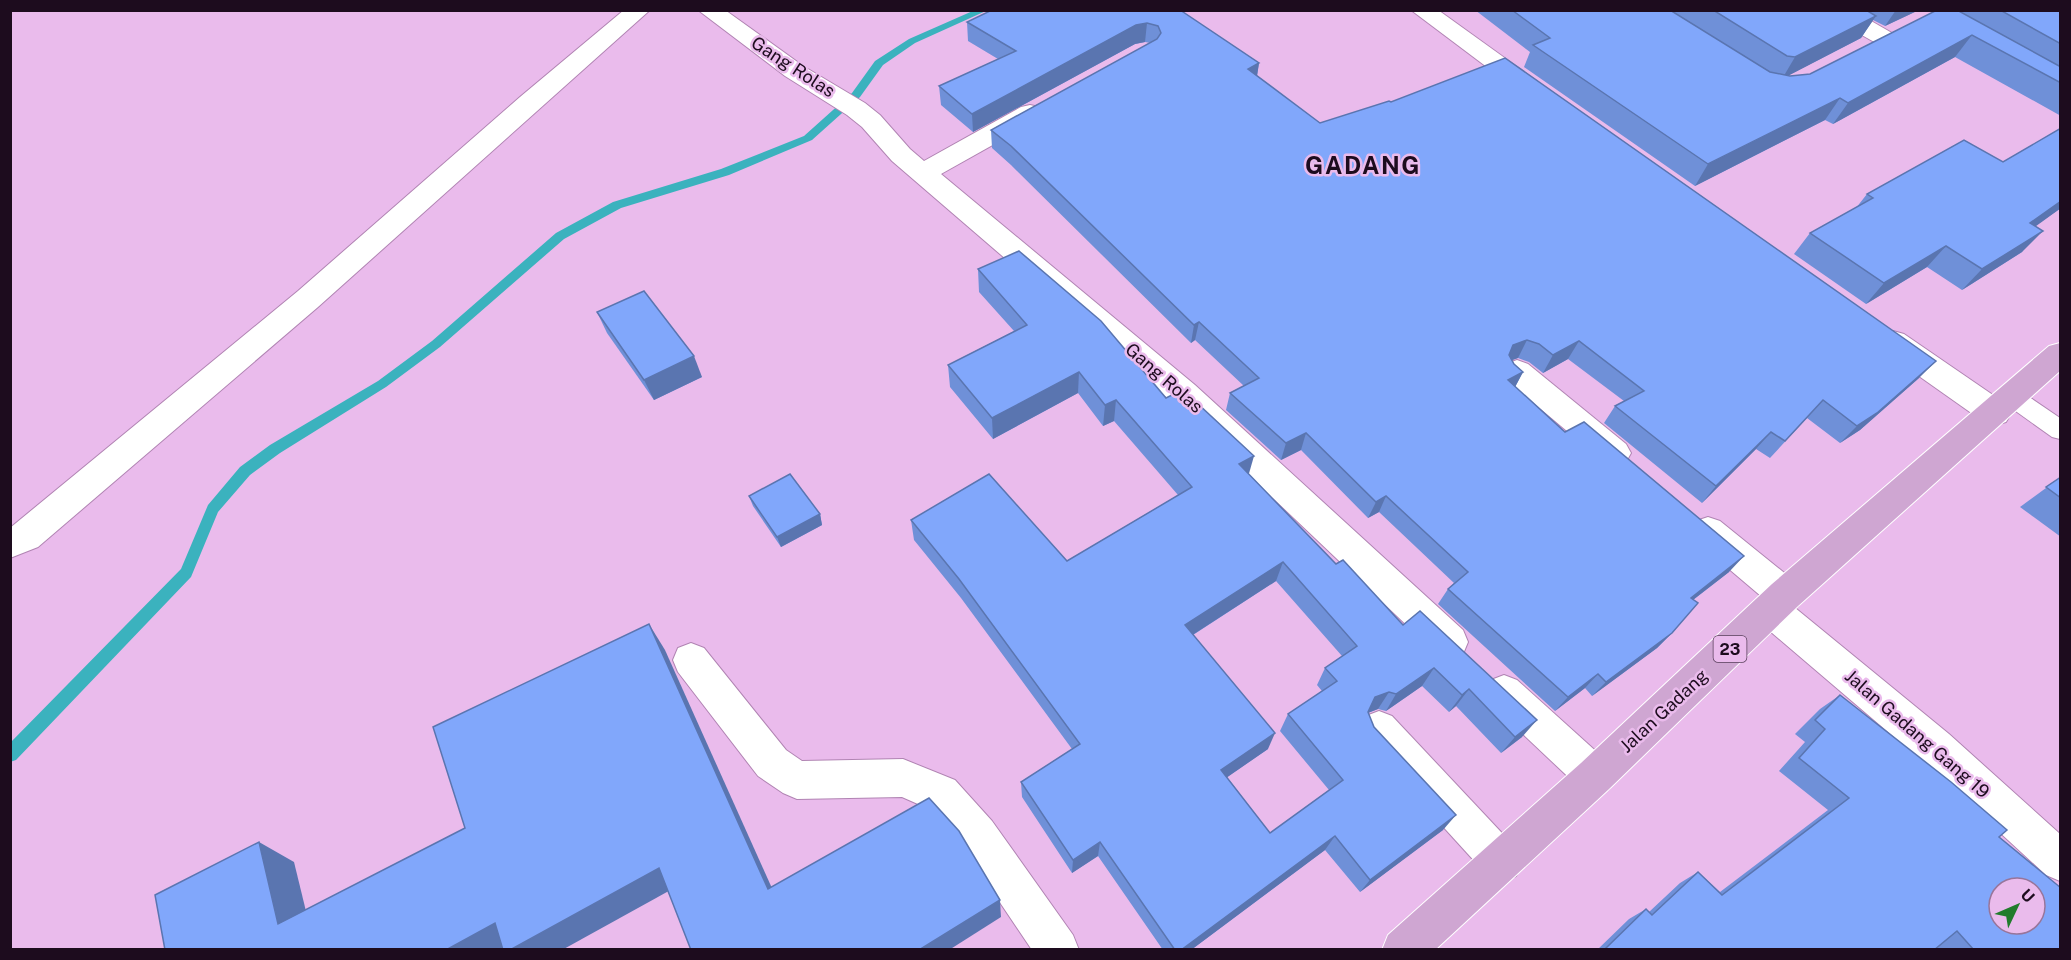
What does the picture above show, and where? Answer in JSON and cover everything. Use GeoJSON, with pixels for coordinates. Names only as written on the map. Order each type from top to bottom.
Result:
{"type":"FeatureCollection","features":[{"type":"Feature","properties":{"kind":"highway","name":"Jalan Gadang"},"geometry":{"type":"LineString","coordinates":[[1403,950],[1595,776],[1778,603],[2061,354]]}},
{"type":"Feature","properties":{"kind":"street"},"geometry":{"type":"LineString","coordinates":[[10,544],[26,537],[308,300],[530,103],[639,10]]}},
{"type":"Feature","properties":{"kind":"street","name":"Gang Rolas"},"geometry":{"type":"LineString","coordinates":[[709,10],[794,71],[848,103],[871,121],[901,155],[1184,394],[1595,776]]}},
{"type":"Feature","properties":{"kind":"street"},"geometry":{"type":"LineString","coordinates":[[1422,10],[1553,104]]}},
{"type":"Feature","properties":{"kind":"street"},"geometry":{"type":"LineString","coordinates":[[1834,10],[1884,39]]}},
{"type":"Feature","properties":{"kind":"street"},"geometry":{"type":"LineString","coordinates":[[923,173],[1053,100]]}},
{"type":"Feature","properties":{"kind":"street"},"geometry":{"type":"LineString","coordinates":[[1874,328],[2003,405]]}},
{"type":"Feature","properties":{"kind":"street"},"geometry":{"type":"LineString","coordinates":[[1517,372],[1636,471]]}},
{"type":"Feature","properties":{"kind":"street","name":"Jalan Gadang Gang 19"},"geometry":{"type":"LineString","coordinates":[[1681,508],[1778,603],[2061,861]]}},
{"type":"Feature","properties":{"kind":"street"},"geometry":{"type":"LineString","coordinates":[[691,660],[772,763],[797,780],[903,778],[941,794],[978,835],[1058,950]]}},
{"type":"Feature","properties":{"kind":"street"},"geometry":{"type":"LineString","coordinates":[[1379,729],[1502,861]]}},
{"type":"Feature","properties":{"kind":"lane"},"geometry":{"type":"LineString","coordinates":[[2003,405],[2061,430]]}},
{"type":"Feature","properties":{"kind":"building"},"geometry":{"type":"Polygon","coordinates":[[[992,10],[1180,10],[1259,63],[1248,69],[1320,123],[1391,102],[1505,58],[1936,361],[1877,413],[1857,426],[1823,400],[1785,441],[1771,432],[1716,486],[1615,406],[1644,391],[1579,341],[1553,355],[1539,344],[1527,340],[1513,345],[1509,355],[1514,364],[1523,372],[1508,380],[1565,432],[1584,422],[1744,556],[1691,598],[1698,603],[1672,633],[1606,682],[1598,674],[1568,697],[1448,589],[1468,572],[1386,496],[1376,502],[1306,433],[1286,443],[1230,393],[1259,378],[1199,322],[1194,325],[1011,146],[991,130],[1157,39],[1161,33],[1158,26],[1147,23],[1136,25],[972,114],[939,86],[1016,51],[967,22],[992,10]]]}},
{"type":"Feature","properties":{"kind":"building"},"geometry":{"type":"Polygon","coordinates":[[[1512,10],[1670,10],[1770,72],[1790,76],[1810,74],[1937,10],[1957,10],[2061,67],[2061,83],[1972,35],[1848,103],[1840,98],[1708,164],[1533,45],[1550,38],[1512,10]]]}},
{"type":"Feature","properties":{"kind":"building"},"geometry":{"type":"Polygon","coordinates":[[[1713,10],[1866,10],[1876,16],[1795,57],[1787,56],[1713,10]]]}},
{"type":"Feature","properties":{"kind":"building"},"geometry":{"type":"Polygon","coordinates":[[[2000,10],[2061,10],[2061,44],[2000,10]]]}},
{"type":"Feature","properties":{"kind":"building"},"geometry":{"type":"Polygon","coordinates":[[[2061,128],[2061,201],[2030,223],[2043,231],[1982,269],[1946,246],[1884,283],[1810,233],[1873,198],[1867,194],[1964,140],[2003,162],[2061,128]]]}},
{"type":"Feature","properties":{"kind":"building"},"geometry":{"type":"Polygon","coordinates":[[[1019,251],[1101,321],[1166,398],[1174,394],[1189,409],[1198,404],[1254,456],[1239,464],[1336,564],[1343,560],[1403,625],[1420,611],[1537,720],[1515,737],[1469,689],[1462,695],[1434,668],[1396,694],[1389,692],[1375,697],[1368,712],[1374,727],[1456,815],[1370,880],[1335,836],[1181,950],[1175,950],[1100,842],[1073,860],[1021,782],[1080,744],[959,579],[911,520],[989,474],[1067,561],[1192,487],[1116,400],[1105,405],[1079,372],[992,418],[948,365],[1027,325],[978,269],[1019,251]],[[1283,562],[1185,625],[1275,733],[1221,770],[1270,833],[1343,780],[1288,714],[1337,681],[1325,668],[1357,646],[1283,562]]]}},
{"type":"Feature","properties":{"kind":"building"},"geometry":{"type":"Polygon","coordinates":[[[644,291],[694,356],[644,380],[597,312],[644,291]]]}},
{"type":"Feature","properties":{"kind":"building"},"geometry":{"type":"Polygon","coordinates":[[[790,474],[820,514],[777,537],[749,496],[790,474]]]}},
{"type":"Feature","properties":{"kind":"building"},"geometry":{"type":"Polygon","coordinates":[[[2061,477],[2061,498],[2046,487],[2061,477]]]}},
{"type":"Feature","properties":{"kind":"building"},"geometry":{"type":"Polygon","coordinates":[[[649,624],[768,889],[929,798],[959,831],[1000,900],[919,950],[691,950],[659,868],[510,950],[503,950],[495,923],[446,950],[165,950],[155,895],[259,842],[278,924],[465,828],[433,727],[649,624]]]}},
{"type":"Feature","properties":{"kind":"building"},"geometry":{"type":"Polygon","coordinates":[[[1840,695],[1951,782],[2007,830],[1999,837],[2046,876],[1987,876],[1987,936],[2047,936],[2047,876],[2061,888],[2061,950],[1974,950],[1957,931],[1934,950],[1604,950],[1646,909],[1652,915],[1698,872],[1722,895],[1849,798],[1799,758],[1825,729],[1815,720],[1840,695]]]}},
{"type":"Feature","properties":{"kind":"waterway"},"geometry":{"type":"LineString","coordinates":[[10,755],[186,573],[213,509],[245,471],[275,449],[382,384],[436,344],[560,236],[617,205],[725,172],[808,138],[856,95],[879,63],[912,41],[984,10]]}},
{"type":"Feature","properties":{"kind":"district","name":"GADANG"},"geometry":{"type":"Point","coordinates":[1363,166]}}]}
